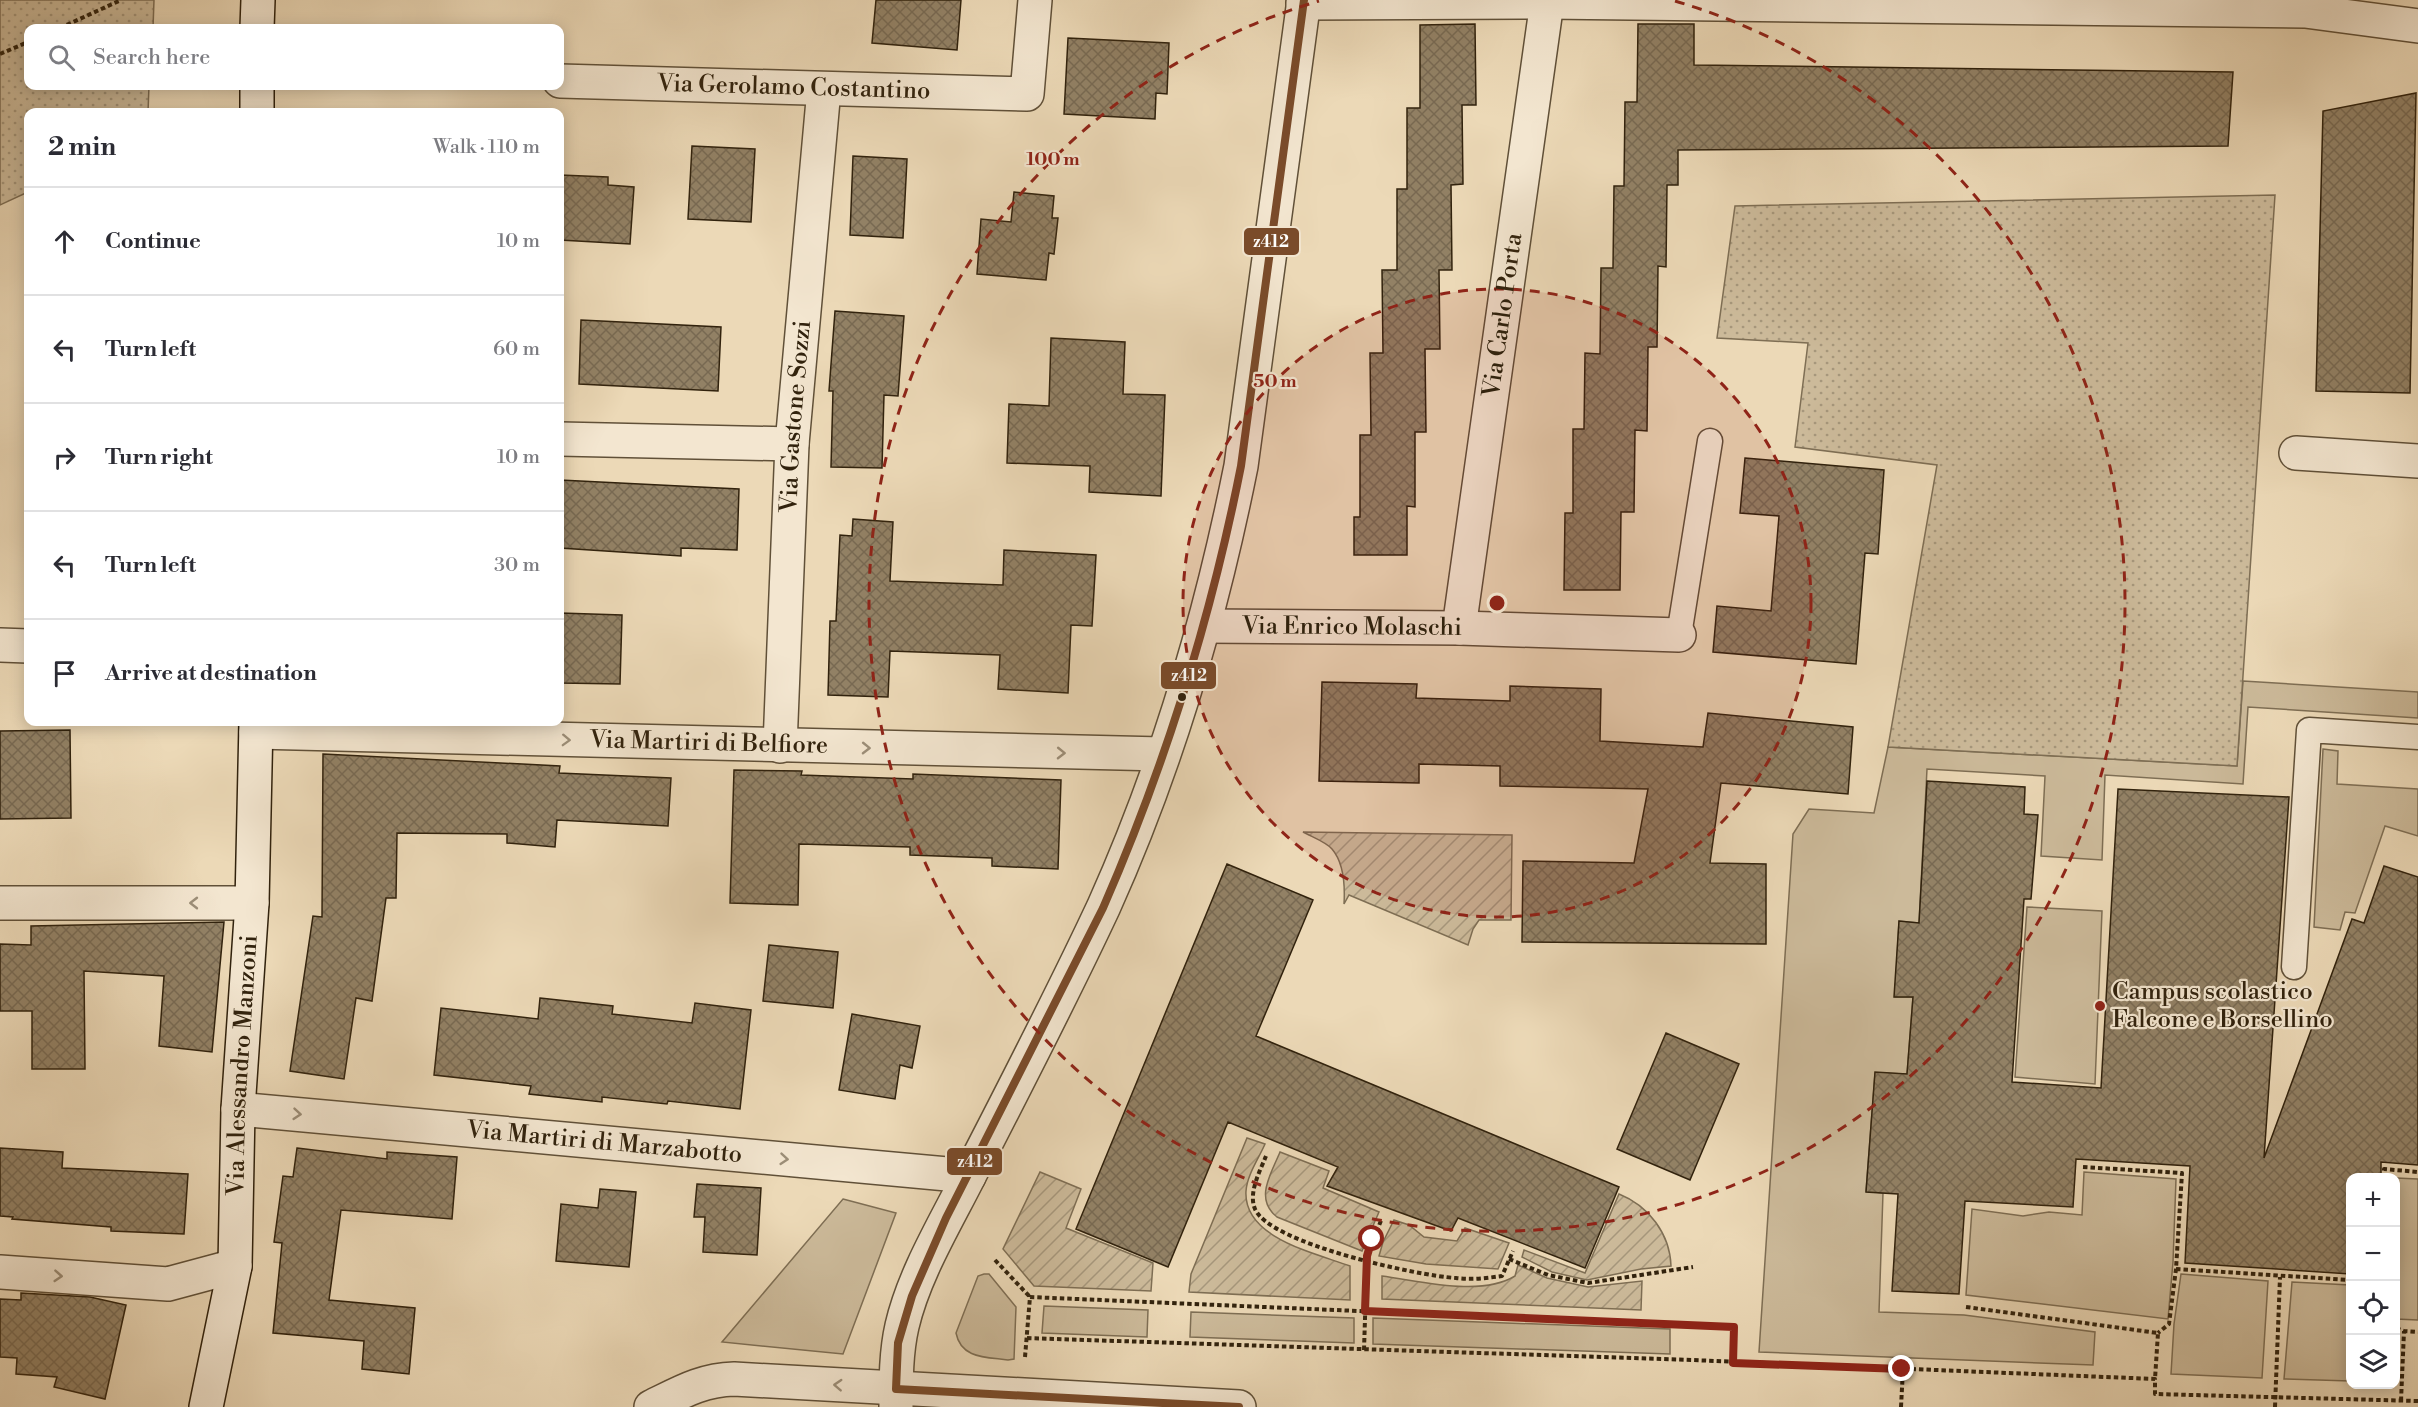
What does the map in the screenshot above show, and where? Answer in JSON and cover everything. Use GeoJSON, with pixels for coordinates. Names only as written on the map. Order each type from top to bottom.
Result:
{"type":"FeatureCollection","features":[{"type":"Feature","properties":{"kind":"street"},"geometry":{"type":"LineString","coordinates":[[257,24],[258,0]]}},
{"type":"Feature","properties":{"kind":"street","name":"Via Gerolamo Costantino"},"geometry":{"type":"LineString","coordinates":[[564,81],[1027,94],[1035,0]]}},
{"type":"Feature","properties":{"kind":"street"},"geometry":{"type":"LineString","coordinates":[[896,1398],[898,1343],[907,1308],[946,1218],[969,1176],[1119,871],[1179,709],[1204,626],[1229,526],[1241,466],[1303,2],[1547,2],[2305,11],[2418,26]]}},
{"type":"Feature","properties":{"kind":"street","name":"Via Carlo Porta"},"geometry":{"type":"LineString","coordinates":[[1459,628],[1547,2]]}},
{"type":"Feature","properties":{"kind":"street","name":"Via Gastone Sozzi"},"geometry":{"type":"LineString","coordinates":[[780,746],[792,444],[824,89]]}},
{"type":"Feature","properties":{"kind":"street"},"geometry":{"type":"LineString","coordinates":[[256,108],[257,90]]}},
{"type":"Feature","properties":{"kind":"street"},"geometry":{"type":"LineString","coordinates":[[564,439],[792,444]]}},
{"type":"Feature","properties":{"kind":"street"},"geometry":{"type":"LineString","coordinates":[[2296,453],[2418,461]]}},
{"type":"Feature","properties":{"kind":"street","name":"Via Enrico Molaschi"},"geometry":{"type":"LineString","coordinates":[[1204,626],[1459,628],[1679,635]]}},
{"type":"Feature","properties":{"kind":"street"},"geometry":{"type":"LineString","coordinates":[[0,645],[24,646]]}},
{"type":"Feature","properties":{"kind":"street","name":"Via Martiri di Belfiore"},"geometry":{"type":"LineString","coordinates":[[256,727],[780,746],[1162,754]]}},
{"type":"Feature","properties":{"kind":"street","name":"Via Alessandro Manzoni"},"geometry":{"type":"LineString","coordinates":[[206,1407],[235,1266],[238,1109],[252,903],[256,727]]}},
{"type":"Feature","properties":{"kind":"street"},"geometry":{"type":"LineString","coordinates":[[0,903],[252,903]]}},
{"type":"Feature","properties":{"kind":"street","name":"Via Martiri di Marzabotto"},"geometry":{"type":"LineString","coordinates":[[238,1109],[969,1176]]}},
{"type":"Feature","properties":{"kind":"street"},"geometry":{"type":"LineString","coordinates":[[0,1272],[168,1284],[235,1266]]}},
{"type":"Feature","properties":{"kind":"street"},"geometry":{"type":"LineString","coordinates":[[651,1407],[713,1380],[896,1398],[1021,1396],[1239,1407]]}},
{"type":"Feature","properties":{"kind":"lane"},"geometry":{"type":"LineString","coordinates":[[1679,635],[1710,441]]}},
{"type":"Feature","properties":{"kind":"lane"},"geometry":{"type":"LineString","coordinates":[[2294,967],[2309,730],[2418,737]]}},
{"type":"Feature","properties":{"kind":"path"},"geometry":{"type":"LineString","coordinates":[[69,24],[121,0]]}},
{"type":"Feature","properties":{"kind":"path"},"geometry":{"type":"LineString","coordinates":[[0,54],[24,44]]}},
{"type":"Feature","properties":{"kind":"path"},"geometry":{"type":"LineString","coordinates":[[1266,1156],[1254,1193],[1254,1208],[1277,1228],[1351,1258],[1455,1278],[1484,1279],[1502,1276],[1513,1251]]}},
{"type":"Feature","properties":{"kind":"path"},"geometry":{"type":"LineString","coordinates":[[2083,1167],[2182,1173],[2176,1269],[2169,1324],[2158,1334],[2155,1394],[2418,1401]]}},
{"type":"Feature","properties":{"kind":"path"},"geometry":{"type":"LineString","coordinates":[[2384,1173],[2384,1169],[2418,1172]]}},
{"type":"Feature","properties":{"kind":"path"},"geometry":{"type":"LineString","coordinates":[[1364,1350],[1367,1262],[1372,1239],[1382,1218]]}},
{"type":"Feature","properties":{"kind":"path"},"geometry":{"type":"LineString","coordinates":[[1509,1258],[1548,1275],[1588,1283],[1694,1267]]}},
{"type":"Feature","properties":{"kind":"path"},"geometry":{"type":"LineString","coordinates":[[994,1260],[1030,1297],[1734,1327],[1733,1363]]}},
{"type":"Feature","properties":{"kind":"path"},"geometry":{"type":"LineString","coordinates":[[2176,1269],[2346,1280]]}},
{"type":"Feature","properties":{"kind":"path"},"geometry":{"type":"LineString","coordinates":[[2275,1407],[2280,1277]]}},
{"type":"Feature","properties":{"kind":"path"},"geometry":{"type":"LineString","coordinates":[[1021,1396],[1030,1297]]}},
{"type":"Feature","properties":{"kind":"path"},"geometry":{"type":"LineString","coordinates":[[1966,1306],[2158,1334]]}},
{"type":"Feature","properties":{"kind":"path"},"geometry":{"type":"LineString","coordinates":[[2400,1330],[2418,1332]]}},
{"type":"Feature","properties":{"kind":"path"},"geometry":{"type":"LineString","coordinates":[[2401,1401],[2404,1331]]}},
{"type":"Feature","properties":{"kind":"path"},"geometry":{"type":"LineString","coordinates":[[1027,1338],[2155,1379]]}},
{"type":"Feature","properties":{"kind":"path"},"geometry":{"type":"LineString","coordinates":[[1901,1407],[1902,1369]]}},
{"type":"Feature","properties":{"kind":"shaded area"},"geometry":{"type":"Polygon","coordinates":[[[0,0],[154,0],[153,24],[24,24],[24,90],[149,90],[148,108],[24,108],[24,194],[0,205],[0,0]]]}},
{"type":"Feature","properties":{"kind":"shaded area"},"geometry":{"type":"Polygon","coordinates":[[[2275,195],[2237,766],[1888,747],[1937,465],[1795,447],[1808,343],[1717,338],[1735,206],[2275,195]]]}},
{"type":"Feature","properties":{"kind":"shaded area"},"geometry":{"type":"Polygon","coordinates":[[[2243,681],[2418,692],[2418,718],[2248,707],[2243,784],[2105,775],[2102,860],[2041,856],[2045,776],[1927,769],[1919,923],[1899,921],[1895,997],[1913,997],[1907,1074],[1875,1073],[1866,1191],[1883,1193],[1879,1312],[1964,1315],[2095,1332],[2093,1365],[1759,1352],[1793,834],[1809,809],[1874,813],[1888,747],[2237,766],[2243,681]]]}},
{"type":"Feature","properties":{"kind":"shaded area"},"geometry":{"type":"Polygon","coordinates":[[[2323,749],[2338,751],[2337,784],[2418,789],[2418,836],[2385,826],[2355,913],[2345,912],[2340,930],[2314,927],[2323,749]]]}},
{"type":"Feature","properties":{"kind":"shaded area"},"geometry":{"type":"Polygon","coordinates":[[[1303,832],[1512,835],[1511,920],[1479,920],[1473,929],[1468,945],[1349,895],[1344,904],[1343,875],[1336,855],[1326,844],[1303,832]]]}},
{"type":"Feature","properties":{"kind":"shaded area"},"geometry":{"type":"Polygon","coordinates":[[[2027,907],[2102,911],[2095,1084],[2015,1077],[2027,907]]]}},
{"type":"Feature","properties":{"kind":"shaded area"},"geometry":{"type":"Polygon","coordinates":[[[1247,1138],[1265,1144],[1251,1173],[1246,1191],[1248,1207],[1256,1221],[1268,1232],[1284,1241],[1350,1266],[1350,1300],[1189,1292],[1191,1274],[1247,1138]]]}},
{"type":"Feature","properties":{"kind":"shaded area"},"geometry":{"type":"Polygon","coordinates":[[[1280,1152],[1329,1171],[1323,1188],[1379,1212],[1362,1251],[1277,1217],[1270,1210],[1266,1202],[1266,1186],[1280,1152]]]}},
{"type":"Feature","properties":{"kind":"shaded area"},"geometry":{"type":"Polygon","coordinates":[[[1040,1172],[1081,1189],[1066,1228],[1153,1263],[1151,1291],[1034,1286],[1003,1249],[1040,1172]]]}},
{"type":"Feature","properties":{"kind":"shaded area"},"geometry":{"type":"Polygon","coordinates":[[[2084,1172],[2176,1179],[2168,1319],[1966,1295],[1972,1209],[2023,1216],[2049,1212],[2082,1215],[2084,1172]]]}},
{"type":"Feature","properties":{"kind":"shaded area"},"geometry":{"type":"Polygon","coordinates":[[[2400,1178],[2418,1179],[2418,1320],[2400,1319],[2400,1178]]]}},
{"type":"Feature","properties":{"kind":"shaded area"},"geometry":{"type":"Polygon","coordinates":[[[1619,1194],[1640,1206],[1656,1222],[1667,1243],[1671,1266],[1641,1269],[1587,1280],[1552,1272],[1522,1257],[1524,1250],[1585,1273],[1619,1194]]]}},
{"type":"Feature","properties":{"kind":"shaded area"},"geometry":{"type":"Polygon","coordinates":[[[843,1199],[896,1213],[843,1354],[722,1342],[843,1199]]]}},
{"type":"Feature","properties":{"kind":"shaded area"},"geometry":{"type":"Polygon","coordinates":[[[1394,1220],[1409,1225],[1424,1237],[1457,1241],[1465,1228],[1509,1243],[1498,1269],[1426,1264],[1379,1256],[1394,1220]]]}},
{"type":"Feature","properties":{"kind":"shaded area"},"geometry":{"type":"Polygon","coordinates":[[[1518,1265],[1547,1278],[1588,1287],[1642,1281],[1641,1310],[1382,1299],[1382,1276],[1450,1286],[1485,1286],[1515,1276],[1518,1265]]]}},
{"type":"Feature","properties":{"kind":"shaded area"},"geometry":{"type":"Polygon","coordinates":[[[989,1274],[1016,1307],[1014,1359],[976,1355],[963,1348],[959,1342],[956,1333],[978,1276],[989,1274]]]}},
{"type":"Feature","properties":{"kind":"shaded area"},"geometry":{"type":"Polygon","coordinates":[[[2181,1274],[2268,1281],[2262,1378],[2171,1374],[2174,1324],[2181,1274]]]}},
{"type":"Feature","properties":{"kind":"shaded area"},"geometry":{"type":"Polygon","coordinates":[[[2292,1282],[2346,1285],[2346,1381],[2284,1379],[2292,1282]]]}},
{"type":"Feature","properties":{"kind":"shaded area"},"geometry":{"type":"Polygon","coordinates":[[[1044,1306],[1148,1310],[1147,1337],[1042,1333],[1044,1306]]]}},
{"type":"Feature","properties":{"kind":"shaded area"},"geometry":{"type":"Polygon","coordinates":[[[1191,1312],[1354,1318],[1354,1343],[1190,1337],[1191,1312]]]}},
{"type":"Feature","properties":{"kind":"shaded area"},"geometry":{"type":"Polygon","coordinates":[[[1373,1318],[1670,1329],[1670,1354],[1373,1344],[1373,1318]]]}},
{"type":"Feature","properties":{"kind":"building"},"geometry":{"type":"Polygon","coordinates":[[[876,0],[961,0],[957,50],[872,43],[876,0]]]}},
{"type":"Feature","properties":{"kind":"building"},"geometry":{"type":"Polygon","coordinates":[[[1475,24],[1476,105],[1462,105],[1463,184],[1451,185],[1452,270],[1439,270],[1440,349],[1425,349],[1426,432],[1415,432],[1415,507],[1407,506],[1407,555],[1354,555],[1354,517],[1360,517],[1360,435],[1371,435],[1370,353],[1383,353],[1382,270],[1397,270],[1397,189],[1407,189],[1407,108],[1420,108],[1420,25],[1475,24]]]}},
{"type":"Feature","properties":{"kind":"building"},"geometry":{"type":"Polygon","coordinates":[[[1638,24],[1694,24],[1694,65],[2233,72],[2228,146],[1678,150],[1678,185],[1667,185],[1666,267],[1658,266],[1657,347],[1648,347],[1647,431],[1635,430],[1634,512],[1621,512],[1620,590],[1564,590],[1565,513],[1573,513],[1573,429],[1584,429],[1585,353],[1600,354],[1601,268],[1613,268],[1614,186],[1624,186],[1625,102],[1637,102],[1638,24]]]}},
{"type":"Feature","properties":{"kind":"building"},"geometry":{"type":"Polygon","coordinates":[[[1068,38],[1169,43],[1167,94],[1156,93],[1155,119],[1064,114],[1068,38]]]}},
{"type":"Feature","properties":{"kind":"building"},"geometry":{"type":"Polygon","coordinates":[[[2416,93],[2410,393],[2316,391],[2323,111],[2416,93]]]}},
{"type":"Feature","properties":{"kind":"building"},"geometry":{"type":"Polygon","coordinates":[[[692,146],[755,149],[751,222],[688,219],[692,146]]]}},
{"type":"Feature","properties":{"kind":"building"},"geometry":{"type":"Polygon","coordinates":[[[853,156],[907,159],[903,238],[850,235],[853,156]]]}},
{"type":"Feature","properties":{"kind":"building"},"geometry":{"type":"Polygon","coordinates":[[[564,175],[608,177],[608,185],[634,187],[630,244],[564,240],[564,175]]]}},
{"type":"Feature","properties":{"kind":"building"},"geometry":{"type":"Polygon","coordinates":[[[1014,192],[1054,196],[1052,218],[1058,218],[1054,254],[1049,253],[1046,280],[977,274],[981,219],[1011,222],[1014,192]]]}},
{"type":"Feature","properties":{"kind":"building"},"geometry":{"type":"Polygon","coordinates":[[[835,311],[904,316],[898,396],[884,395],[882,468],[831,467],[833,391],[829,391],[835,311]]]}},
{"type":"Feature","properties":{"kind":"building"},"geometry":{"type":"Polygon","coordinates":[[[581,320],[721,327],[718,391],[579,384],[581,320]]]}},
{"type":"Feature","properties":{"kind":"building"},"geometry":{"type":"Polygon","coordinates":[[[1051,338],[1125,342],[1123,394],[1165,395],[1161,496],[1089,492],[1090,466],[1007,463],[1009,404],[1049,406],[1051,338]]]}},
{"type":"Feature","properties":{"kind":"building"},"geometry":{"type":"Polygon","coordinates":[[[1745,458],[1884,470],[1878,554],[1865,553],[1856,664],[1713,652],[1717,606],[1771,611],[1779,516],[1740,513],[1745,458]]]}},
{"type":"Feature","properties":{"kind":"building"},"geometry":{"type":"Polygon","coordinates":[[[564,480],[739,489],[737,550],[681,548],[681,556],[564,548],[564,480]]]}},
{"type":"Feature","properties":{"kind":"building"},"geometry":{"type":"Polygon","coordinates":[[[853,519],[893,522],[890,581],[1003,585],[1004,550],[1096,555],[1092,626],[1071,625],[1068,693],[998,689],[1000,655],[890,651],[888,697],[828,695],[830,621],[836,621],[840,535],[852,536],[853,519]]]}},
{"type":"Feature","properties":{"kind":"building"},"geometry":{"type":"Polygon","coordinates":[[[564,613],[622,615],[620,684],[564,683],[564,613]]]}},
{"type":"Feature","properties":{"kind":"building"},"geometry":{"type":"Polygon","coordinates":[[[1322,682],[1417,684],[1416,698],[1510,701],[1510,686],[1601,689],[1600,741],[1703,747],[1708,713],[1853,727],[1848,794],[1721,783],[1710,863],[1766,864],[1766,944],[1522,942],[1523,861],[1634,863],[1648,789],[1500,786],[1500,766],[1419,764],[1419,783],[1319,781],[1322,682]]]}},
{"type":"Feature","properties":{"kind":"building"},"geometry":{"type":"Polygon","coordinates":[[[70,730],[71,818],[0,819],[0,731],[70,730]]]}},
{"type":"Feature","properties":{"kind":"building"},"geometry":{"type":"Polygon","coordinates":[[[323,754],[560,766],[559,773],[671,778],[668,826],[557,820],[555,847],[507,843],[507,834],[397,833],[396,898],[386,898],[372,1001],[356,998],[344,1079],[290,1071],[313,916],[322,917],[323,754]]]}},
{"type":"Feature","properties":{"kind":"building"},"geometry":{"type":"Polygon","coordinates":[[[734,770],[802,771],[801,775],[913,779],[913,774],[1061,780],[1058,869],[992,866],[992,858],[910,855],[910,847],[799,844],[798,905],[730,903],[734,770]]]}},
{"type":"Feature","properties":{"kind":"building"},"geometry":{"type":"Polygon","coordinates":[[[1927,781],[2025,787],[2024,814],[2038,815],[2031,899],[2024,899],[2012,1082],[2101,1088],[2118,789],[2289,797],[2264,1158],[2352,919],[2364,923],[2384,866],[2418,877],[2418,1165],[2381,1162],[2381,1173],[2346,1173],[2346,1274],[2185,1263],[2190,1166],[2076,1159],[2073,1207],[1965,1201],[1959,1294],[1892,1291],[1898,1194],[1866,1192],[1875,1072],[1907,1074],[1913,997],[1894,997],[1899,921],[1919,923],[1927,781]]]}},
{"type":"Feature","properties":{"kind":"building"},"geometry":{"type":"Polygon","coordinates":[[[1227,864],[1313,900],[1256,1036],[1619,1187],[1585,1268],[1458,1218],[1451,1231],[1327,1186],[1338,1167],[1228,1122],[1168,1267],[1076,1229],[1227,864]]]}},
{"type":"Feature","properties":{"kind":"building"},"geometry":{"type":"Polygon","coordinates":[[[224,922],[212,1052],[159,1046],[164,976],[84,971],[85,1069],[32,1069],[32,1011],[0,1011],[0,944],[31,945],[31,926],[224,922]]]}},
{"type":"Feature","properties":{"kind":"building"},"geometry":{"type":"Polygon","coordinates":[[[769,945],[838,952],[833,1008],[763,1001],[769,945]]]}},
{"type":"Feature","properties":{"kind":"building"},"geometry":{"type":"Polygon","coordinates":[[[540,998],[613,1006],[612,1014],[692,1023],[695,1003],[751,1010],[740,1109],[668,1101],[667,1104],[602,1097],[602,1102],[529,1094],[531,1086],[434,1075],[441,1008],[538,1019],[540,998]]]}},
{"type":"Feature","properties":{"kind":"building"},"geometry":{"type":"Polygon","coordinates":[[[852,1014],[920,1026],[912,1068],[900,1065],[895,1099],[839,1090],[852,1014]]]}},
{"type":"Feature","properties":{"kind":"building"},"geometry":{"type":"Polygon","coordinates":[[[1666,1033],[1739,1064],[1690,1180],[1617,1149],[1666,1033]]]}},
{"type":"Feature","properties":{"kind":"building"},"geometry":{"type":"Polygon","coordinates":[[[0,1148],[63,1152],[62,1168],[188,1174],[184,1234],[111,1231],[111,1227],[12,1219],[13,1217],[0,1216],[0,1148]]]}},
{"type":"Feature","properties":{"kind":"building"},"geometry":{"type":"Polygon","coordinates":[[[297,1148],[387,1159],[387,1152],[457,1157],[452,1219],[341,1210],[329,1300],[415,1308],[409,1374],[362,1369],[364,1341],[273,1333],[282,1243],[274,1242],[283,1176],[293,1177],[297,1148]]]}},
{"type":"Feature","properties":{"kind":"building"},"geometry":{"type":"Polygon","coordinates":[[[697,1184],[761,1188],[757,1255],[703,1252],[705,1217],[694,1217],[697,1184]]]}},
{"type":"Feature","properties":{"kind":"building"},"geometry":{"type":"Polygon","coordinates":[[[600,1189],[636,1192],[629,1267],[556,1261],[561,1204],[598,1208],[600,1189]]]}},
{"type":"Feature","properties":{"kind":"building"},"geometry":{"type":"Polygon","coordinates":[[[21,1293],[90,1297],[126,1305],[105,1399],[54,1387],[57,1377],[16,1374],[17,1358],[0,1357],[0,1299],[21,1300],[21,1293]]]}},
{"type":"Feature","properties":{"kind":"transit line","name":"z412"},"geometry":{"type":"LineString","coordinates":[[896,1389],[898,1343],[912,1296],[946,1218],[1103,908],[1126,854],[1184,691],[1216,579],[1241,466],[1304,0]]}},
{"type":"Feature","properties":{"kind":"transit line","name":"z412"},"geometry":{"type":"LineString","coordinates":[[896,1389],[1239,1407]]}},
{"type":"Feature","properties":{"kind":"place","name":"Campus scolastico Falcone e Borsellino"},"geometry":{"type":"Point","coordinates":[2100,1006]}},
{"type":"Feature","properties":{"kind":"route"},"geometry":{"type":"LineString","coordinates":[[1372,1239],[1367,1256],[1365,1311],[1734,1327],[1733,1363],[1902,1369]]}}]}
